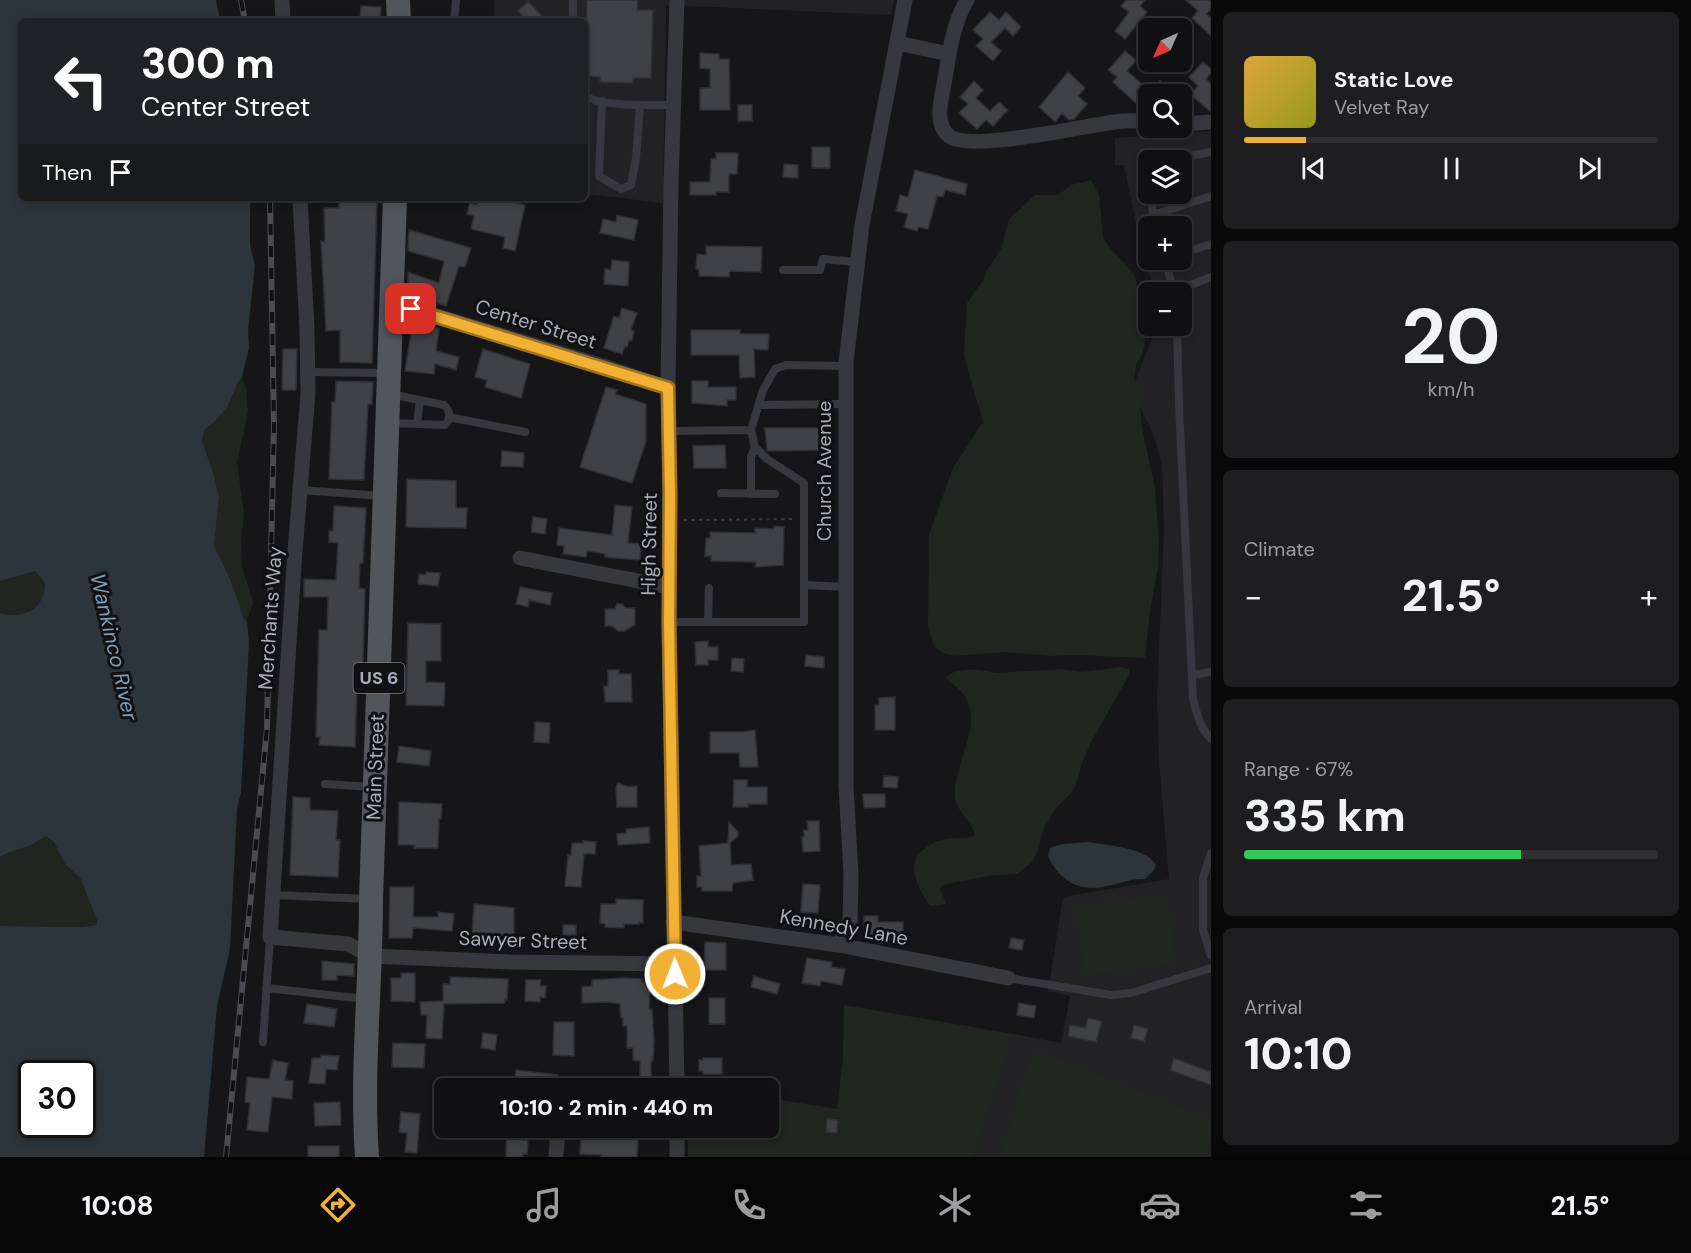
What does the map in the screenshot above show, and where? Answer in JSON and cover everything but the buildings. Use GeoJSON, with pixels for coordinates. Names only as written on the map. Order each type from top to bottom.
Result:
{"type":"FeatureCollection","features":[{"type":"Feature","properties":{"kind":"main road"},"geometry":{"type":"LineString","coordinates":[[398,0],[399,18]]}},
{"type":"Feature","properties":{"kind":"main road","name":"Main Street"},"geometry":{"type":"LineString","coordinates":[[367,1157],[367,999],[371,956],[371,899],[395,201]]}},
{"type":"Feature","properties":{"kind":"street"},"geometry":{"type":"LineString","coordinates":[[282,0],[283,18]]}},
{"type":"Feature","properties":{"kind":"street","name":"High Street"},"geometry":{"type":"LineString","coordinates":[[676,1078],[668,388],[677,0]]}},
{"type":"Feature","properties":{"kind":"street","name":"Church Avenue"},"geometry":{"type":"LineString","coordinates":[[839,945],[850,921],[851,874],[846,786],[844,404],[846,366],[856,262],[905,0]]}},
{"type":"Feature","properties":{"kind":"street"},"geometry":{"type":"LineString","coordinates":[[967,0],[957,21],[949,54],[940,115],[944,130],[955,140],[986,141],[1122,121],[1138,122]]}},
{"type":"Feature","properties":{"kind":"street"},"geometry":{"type":"LineString","coordinates":[[897,42],[949,54]]}},
{"type":"Feature","properties":{"kind":"street"},"geometry":{"type":"LineString","coordinates":[[1192,123],[1211,122]]}},
{"type":"Feature","properties":{"kind":"street","name":"Merchants Way"},"geometry":{"type":"LineString","coordinates":[[270,937],[308,372],[300,201]]}},
{"type":"Feature","properties":{"kind":"street","name":"Center Street"},"geometry":{"type":"LineString","coordinates":[[391,302],[668,388]]}},
{"type":"Feature","properties":{"kind":"street"},"geometry":{"type":"LineString","coordinates":[[520,558],[669,587]]}},
{"type":"Feature","properties":{"kind":"street","name":"Kennedy Lane"},"geometry":{"type":"LineString","coordinates":[[673,922],[839,945],[1008,978]]}},
{"type":"Feature","properties":{"kind":"street"},"geometry":{"type":"LineString","coordinates":[[270,937],[348,944],[371,956]]}},
{"type":"Feature","properties":{"kind":"street","name":"Sawyer Street"},"geometry":{"type":"LineString","coordinates":[[371,956],[510,963],[674,964]]}},
{"type":"Feature","properties":{"kind":"street"},"geometry":{"type":"LineString","coordinates":[[556,1157],[557,1138]]}},
{"type":"Feature","properties":{"kind":"street"},"geometry":{"type":"LineString","coordinates":[[677,1138],[677,1157]]}},
{"type":"Feature","properties":{"kind":"lane"},"geometry":{"type":"LineString","coordinates":[[454,18],[456,0]]}},
{"type":"Feature","properties":{"kind":"lane"},"geometry":{"type":"LineString","coordinates":[[573,2],[573,18]]}},
{"type":"Feature","properties":{"kind":"lane"},"geometry":{"type":"LineString","coordinates":[[588,99],[640,105],[674,105]]}},
{"type":"Feature","properties":{"kind":"lane"},"geometry":{"type":"LineString","coordinates":[[602,101],[599,176],[621,189],[631,185],[636,158],[640,105]]}},
{"type":"Feature","properties":{"kind":"lane"},"geometry":{"type":"LineString","coordinates":[[1192,156],[1211,152]]}},
{"type":"Feature","properties":{"kind":"lane"},"geometry":{"type":"LineString","coordinates":[[1152,204],[1153,215],[1211,196]]}},
{"type":"Feature","properties":{"kind":"lane"},"geometry":{"type":"LineString","coordinates":[[1192,250],[1211,244]]}},
{"type":"Feature","properties":{"kind":"lane"},"geometry":{"type":"LineString","coordinates":[[783,270],[820,270],[824,260],[856,262]]}},
{"type":"Feature","properties":{"kind":"lane"},"geometry":{"type":"LineString","coordinates":[[1192,285],[1211,278]]}},
{"type":"Feature","properties":{"kind":"lane"},"geometry":{"type":"LineString","coordinates":[[1177,336],[1193,699],[1205,733],[1211,739]]}},
{"type":"Feature","properties":{"kind":"lane"},"geometry":{"type":"LineString","coordinates":[[669,622],[804,622],[804,483],[767,459],[755,447],[751,430],[763,390],[775,369],[786,365],[846,366]]}},
{"type":"Feature","properties":{"kind":"lane"},"geometry":{"type":"LineString","coordinates":[[308,372],[388,383],[420,400],[444,405],[449,410],[450,417],[445,425],[387,422]]}},
{"type":"Feature","properties":{"kind":"lane"},"geometry":{"type":"LineString","coordinates":[[417,423],[420,400]]}},
{"type":"Feature","properties":{"kind":"lane"},"geometry":{"type":"LineString","coordinates":[[759,405],[844,404]]}},
{"type":"Feature","properties":{"kind":"lane"},"geometry":{"type":"LineString","coordinates":[[450,417],[525,432]]}},
{"type":"Feature","properties":{"kind":"lane"},"geometry":{"type":"LineString","coordinates":[[669,432],[751,430]]}},
{"type":"Feature","properties":{"kind":"lane"},"geometry":{"type":"LineString","coordinates":[[752,494],[751,457],[755,447]]}},
{"type":"Feature","properties":{"kind":"lane"},"geometry":{"type":"LineString","coordinates":[[301,490],[384,496]]}},
{"type":"Feature","properties":{"kind":"lane"},"geometry":{"type":"LineString","coordinates":[[721,493],[775,494]]}},
{"type":"Feature","properties":{"kind":"lane"},"geometry":{"type":"LineString","coordinates":[[804,585],[846,587]]}},
{"type":"Feature","properties":{"kind":"lane"},"geometry":{"type":"LineString","coordinates":[[708,621],[709,588]]}},
{"type":"Feature","properties":{"kind":"lane"},"geometry":{"type":"LineString","coordinates":[[1192,675],[1211,672]]}},
{"type":"Feature","properties":{"kind":"lane"},"geometry":{"type":"LineString","coordinates":[[325,784],[375,788]]}},
{"type":"Feature","properties":{"kind":"lane"},"geometry":{"type":"LineString","coordinates":[[1211,853],[1203,878],[1203,930],[1211,956]]}},
{"type":"Feature","properties":{"kind":"lane"},"geometry":{"type":"LineString","coordinates":[[272,895],[371,899]]}},
{"type":"Feature","properties":{"kind":"lane"},"geometry":{"type":"LineString","coordinates":[[263,1042],[270,937]]}},
{"type":"Feature","properties":{"kind":"lane"},"geometry":{"type":"LineString","coordinates":[[1008,978],[1111,995],[1140,990],[1211,968]]}},
{"type":"Feature","properties":{"kind":"lane"},"geometry":{"type":"LineString","coordinates":[[266,988],[367,999]]}},
{"type":"Feature","properties":{"kind":"path"},"geometry":{"type":"LineString","coordinates":[[669,520],[804,519]]}},
{"type":"Feature","properties":{"kind":"shaded area"},"geometry":{"type":"Polygon","coordinates":[[[494,0],[894,0],[891,15],[666,5],[663,203],[588,194],[588,18],[494,18],[494,0]]]}},
{"type":"Feature","properties":{"kind":"shaded area"},"geometry":{"type":"Polygon","coordinates":[[[1211,131],[1211,1157],[974,1157],[1014,1034],[1061,1043],[1070,996],[1048,991],[1063,897],[1169,879],[1159,761],[1157,698],[1164,528],[1162,465],[1154,436],[1134,394],[1134,384],[1153,336],[1192,336],[1192,282],[1151,282],[1148,270],[1192,270],[1192,216],[1138,216],[1138,232],[1124,165],[1115,165],[1115,138],[1192,138],[1192,132],[1211,131]]]}},
{"type":"Feature","properties":{"kind":"shaded area"},"geometry":{"type":"Polygon","coordinates":[[[1091,180],[1099,195],[1103,237],[1134,274],[1138,288],[1138,336],[1146,336],[1134,378],[1138,389],[1143,433],[1155,488],[1159,542],[1158,568],[1145,658],[1051,656],[1006,652],[955,656],[943,653],[935,648],[928,627],[929,535],[953,468],[983,422],[964,356],[967,303],[1001,249],[1009,219],[1035,195],[1058,195],[1071,185],[1091,180]]]}},
{"type":"Feature","properties":{"kind":"shaded area"},"geometry":{"type":"Polygon","coordinates":[[[242,377],[246,388],[248,411],[237,463],[244,513],[241,542],[242,566],[253,603],[247,622],[214,546],[219,497],[202,441],[204,430],[228,406],[242,377]]]}},
{"type":"Feature","properties":{"kind":"shaded area"},"geometry":{"type":"Polygon","coordinates":[[[0,541],[35,571],[45,583],[43,596],[35,608],[18,615],[0,613],[0,541]]]}},
{"type":"Feature","properties":{"kind":"shaded area"},"geometry":{"type":"Polygon","coordinates":[[[1121,667],[1129,669],[1129,675],[1090,744],[1076,785],[1056,808],[1044,828],[1032,862],[1017,874],[988,876],[943,885],[940,888],[946,904],[930,906],[915,877],[915,861],[918,854],[938,841],[975,835],[958,806],[955,794],[959,769],[970,730],[969,705],[961,692],[946,678],[962,670],[996,673],[1063,669],[1082,672],[1121,667]]]}},
{"type":"Feature","properties":{"kind":"shaded area"},"geometry":{"type":"Polygon","coordinates":[[[46,835],[54,842],[65,864],[80,878],[97,920],[96,925],[82,927],[0,926],[0,857],[31,845],[46,835]]]}},
{"type":"Feature","properties":{"kind":"shaded area"},"geometry":{"type":"Polygon","coordinates":[[[1167,895],[1176,964],[1085,975],[1076,906],[1167,895]]]}},
{"type":"Feature","properties":{"kind":"shaded area"},"geometry":{"type":"Polygon","coordinates":[[[844,1005],[1014,1034],[974,1157],[688,1157],[688,1138],[779,1138],[779,1100],[837,1109],[843,1059],[844,1005]]]}},
{"type":"Feature","properties":{"kind":"shaded area"},"geometry":{"type":"Polygon","coordinates":[[[1036,1050],[1211,1120],[1211,1138],[1203,1157],[1000,1157],[1026,1072],[1036,1050]]]}},
{"type":"Feature","properties":{"kind":"water","name":"Wankinco River"},"geometry":{"type":"Polygon","coordinates":[[[0,0],[216,0],[219,18],[18,18],[18,201],[250,201],[250,245],[255,266],[248,330],[249,348],[242,377],[228,406],[204,430],[202,441],[219,497],[214,546],[247,622],[249,643],[230,949],[217,1006],[204,1157],[0,1157],[0,926],[82,927],[96,925],[97,920],[80,878],[65,864],[54,842],[46,836],[31,845],[0,857],[0,613],[18,615],[35,608],[44,593],[45,583],[35,571],[0,581],[0,0]]]}},
{"type":"Feature","properties":{"kind":"water"},"geometry":{"type":"Polygon","coordinates":[[[1089,842],[1116,846],[1144,854],[1156,865],[1145,879],[1135,879],[1097,888],[1079,886],[1064,878],[1048,856],[1050,848],[1062,844],[1089,842]]]}},
{"type":"Feature","properties":{"kind":"railway"},"geometry":{"type":"LineString","coordinates":[[241,0],[244,18]]}},
{"type":"Feature","properties":{"kind":"railway"},"geometry":{"type":"LineString","coordinates":[[226,1157],[267,728],[274,425],[270,201]]}},
{"type":"Feature","properties":{"kind":"route"},"geometry":{"type":"LineString","coordinates":[[411,309],[606,367],[668,388],[675,974]]}}]}
